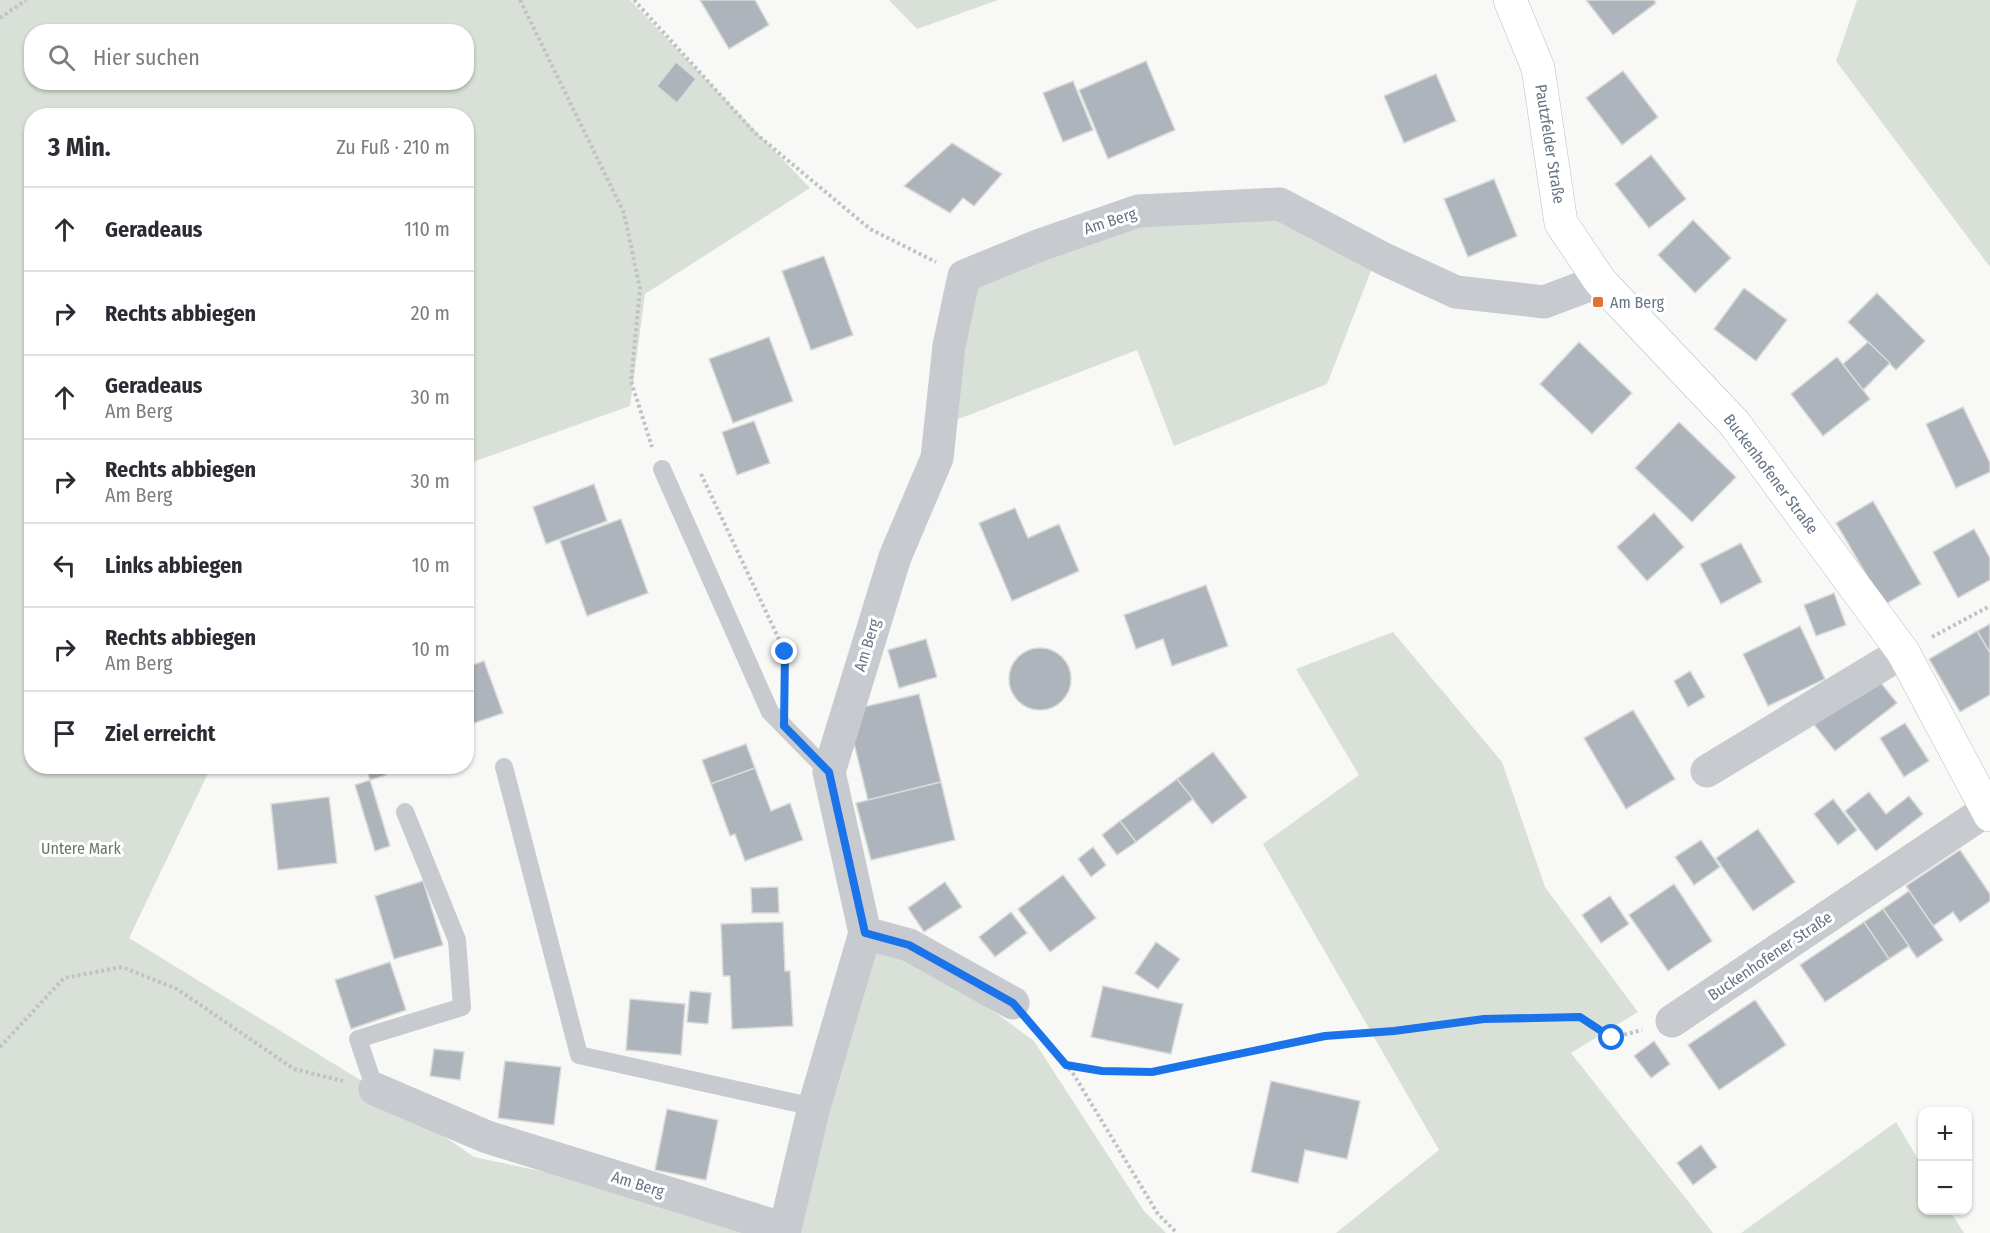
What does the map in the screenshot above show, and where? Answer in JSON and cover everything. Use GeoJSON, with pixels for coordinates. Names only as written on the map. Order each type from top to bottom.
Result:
{"type":"FeatureCollection","features":[{"type":"Feature","properties":{"kind":"street","name":"Pautzfelder Straße"},"geometry":{"type":"LineString","coordinates":[[1510,0],[1538,68],[1562,223],[1600,281]]}},
{"type":"Feature","properties":{"kind":"street","name":"Am Berg"},"geometry":{"type":"LineString","coordinates":[[375,1089],[487,1137],[785,1229],[814,1107],[865,933],[829,772],[894,557],[937,458],[949,346],[964,276],[1040,245],[1138,211],[1280,204],[1383,259],[1455,292],[1544,302],[1600,281]]}},
{"type":"Feature","properties":{"kind":"street","name":"Buckenhofener Straße"},"geometry":{"type":"LineString","coordinates":[[1600,281],[1735,424],[1903,652],[1989,812],[1672,1021]]}},
{"type":"Feature","properties":{"kind":"street"},"geometry":{"type":"LineString","coordinates":[[1707,771],[1903,652]]}},
{"type":"Feature","properties":{"kind":"street"},"geometry":{"type":"LineString","coordinates":[[865,933],[909,945],[1013,1003]]}},
{"type":"Feature","properties":{"kind":"lane"},"geometry":{"type":"LineString","coordinates":[[662,469],[770,712],[829,772]]}},
{"type":"Feature","properties":{"kind":"lane"},"geometry":{"type":"LineString","coordinates":[[504,767],[579,1055],[814,1107]]}},
{"type":"Feature","properties":{"kind":"lane"},"geometry":{"type":"LineString","coordinates":[[375,1089],[358,1038],[462,1007],[457,940],[405,812]]}},
{"type":"Feature","properties":{"kind":"path"},"geometry":{"type":"LineString","coordinates":[[0,18],[26,0]]}},
{"type":"Feature","properties":{"kind":"path"},"geometry":{"type":"LineString","coordinates":[[520,0],[624,213],[640,289],[632,381],[651,444],[662,469]]}},
{"type":"Feature","properties":{"kind":"path"},"geometry":{"type":"LineString","coordinates":[[634,0],[756,133],[870,229],[964,276]]}},
{"type":"Feature","properties":{"kind":"path"},"geometry":{"type":"LineString","coordinates":[[701,474],[785,652],[784,726]]}},
{"type":"Feature","properties":{"kind":"path"},"geometry":{"type":"LineString","coordinates":[[1903,652],[1990,606]]}},
{"type":"Feature","properties":{"kind":"path"},"geometry":{"type":"LineString","coordinates":[[0,1047],[64,978],[122,967],[177,989],[294,1069],[375,1089]]}},
{"type":"Feature","properties":{"kind":"path"},"geometry":{"type":"LineString","coordinates":[[1013,1003],[1066,1065],[1158,1214],[1177,1233]]}},
{"type":"Feature","properties":{"kind":"path"},"geometry":{"type":"LineString","coordinates":[[1066,1065],[1102,1071],[1152,1072],[1325,1036],[1394,1031],[1484,1019],[1580,1017],[1612,1038],[1672,1021]]}},
{"type":"Feature","properties":{"kind":"green space","name":"Untere Mark"},"geometry":{"type":"Polygon","coordinates":[[[0,0],[630,0],[810,188],[645,294],[630,406],[474,462],[474,108],[24,108],[24,774],[208,774],[129,938],[375,1089],[474,1157],[774,1220],[868,949],[915,953],[1034,1041],[1144,1211],[1166,1233],[0,1233],[0,0]]]}},
{"type":"Feature","properties":{"kind":"green space"},"geometry":{"type":"Polygon","coordinates":[[[889,0],[998,0],[917,29],[889,0]]]}},
{"type":"Feature","properties":{"kind":"green space"},"geometry":{"type":"Polygon","coordinates":[[[1857,0],[1990,0],[1990,267],[1836,61],[1857,0]]]}},
{"type":"Feature","properties":{"kind":"green space"},"geometry":{"type":"Polygon","coordinates":[[[1139,217],[1282,221],[1372,268],[1327,384],[1174,446],[1137,350],[956,420],[958,290],[1139,217]]]}},
{"type":"Feature","properties":{"kind":"green space"},"geometry":{"type":"Polygon","coordinates":[[[1393,632],[1502,762],[1545,887],[1638,1012],[1571,1053],[1713,1233],[1336,1233],[1439,1150],[1263,844],[1359,775],[1296,669],[1393,632]]]}},
{"type":"Feature","properties":{"kind":"green space"},"geometry":{"type":"Polygon","coordinates":[[[1896,1122],[1918,1159],[1918,1215],[1953,1215],[1964,1233],[1741,1233],[1896,1122]]]}},
{"type":"Feature","properties":{"kind":"building"},"geometry":{"type":"Polygon","coordinates":[[[700,0],[755,0],[769,25],[729,49],[700,0]]]}},
{"type":"Feature","properties":{"kind":"building"},"geometry":{"type":"Polygon","coordinates":[[[1586,0],[1654,0],[1656,3],[1613,35],[1586,0]]]}},
{"type":"Feature","properties":{"kind":"building"},"geometry":{"type":"Polygon","coordinates":[[[1146,61],[1175,130],[1108,159],[1079,90],[1146,61]]]}},
{"type":"Feature","properties":{"kind":"building"},"geometry":{"type":"Polygon","coordinates":[[[676,62],[696,79],[677,103],[657,86],[676,62]]]}},
{"type":"Feature","properties":{"kind":"building"},"geometry":{"type":"Polygon","coordinates":[[[1623,71],[1658,117],[1622,145],[1586,98],[1623,71]]]}},
{"type":"Feature","properties":{"kind":"building"},"geometry":{"type":"Polygon","coordinates":[[[1436,74],[1456,121],[1404,143],[1384,96],[1436,74]]]}},
{"type":"Feature","properties":{"kind":"building"},"geometry":{"type":"Polygon","coordinates":[[[1073,81],[1093,130],[1063,142],[1043,93],[1073,81]]]}},
{"type":"Feature","properties":{"kind":"building"},"geometry":{"type":"Polygon","coordinates":[[[952,143],[1002,174],[974,206],[963,198],[950,213],[904,186],[952,143]]]}},
{"type":"Feature","properties":{"kind":"building"},"geometry":{"type":"Polygon","coordinates":[[[1651,155],[1686,199],[1649,228],[1615,184],[1651,155]]]}},
{"type":"Feature","properties":{"kind":"building"},"geometry":{"type":"Polygon","coordinates":[[[1494,179],[1517,236],[1468,257],[1444,199],[1494,179]]]}},
{"type":"Feature","properties":{"kind":"building"},"geometry":{"type":"Polygon","coordinates":[[[1693,220],[1731,258],[1695,293],[1658,255],[1693,220]]]}},
{"type":"Feature","properties":{"kind":"building"},"geometry":{"type":"Polygon","coordinates":[[[824,256],[853,335],[811,350],[782,271],[824,256]]]}},
{"type":"Feature","properties":{"kind":"building"},"geometry":{"type":"Polygon","coordinates":[[[1744,288],[1787,320],[1756,361],[1714,329],[1744,288]]]}},
{"type":"Feature","properties":{"kind":"building"},"geometry":{"type":"Polygon","coordinates":[[[1877,293],[1925,341],[1896,370],[1848,322],[1877,293]]]}},
{"type":"Feature","properties":{"kind":"building"},"geometry":{"type":"Polygon","coordinates":[[[769,337],[793,401],[733,423],[709,359],[769,337]]]}},
{"type":"Feature","properties":{"kind":"building"},"geometry":{"type":"Polygon","coordinates":[[[1579,342],[1632,393],[1592,434],[1540,384],[1579,342]]]}},
{"type":"Feature","properties":{"kind":"building"},"geometry":{"type":"Polygon","coordinates":[[[1868,342],[1890,363],[1863,390],[1843,364],[1868,342]]]}},
{"type":"Feature","properties":{"kind":"building"},"geometry":{"type":"Polygon","coordinates":[[[1837,357],[1870,399],[1823,436],[1791,394],[1837,357]]]}},
{"type":"Feature","properties":{"kind":"building"},"geometry":{"type":"Polygon","coordinates":[[[1963,407],[1990,463],[1990,472],[1956,488],[1926,424],[1963,407]]]}},
{"type":"Feature","properties":{"kind":"building"},"geometry":{"type":"Polygon","coordinates":[[[754,421],[770,463],[737,475],[722,432],[754,421]]]}},
{"type":"Feature","properties":{"kind":"building"},"geometry":{"type":"Polygon","coordinates":[[[1679,422],[1736,477],[1692,522],[1635,468],[1679,422]]]}},
{"type":"Feature","properties":{"kind":"building"},"geometry":{"type":"Polygon","coordinates":[[[594,484],[607,521],[546,544],[533,507],[594,484]]]}},
{"type":"Feature","properties":{"kind":"building"},"geometry":{"type":"Polygon","coordinates":[[[1873,501],[1921,584],[1884,605],[1836,523],[1873,501]]]}},
{"type":"Feature","properties":{"kind":"building"},"geometry":{"type":"Polygon","coordinates":[[[1015,508],[1028,538],[1059,524],[1079,571],[1012,601],[979,523],[1015,508]]]}},
{"type":"Feature","properties":{"kind":"building"},"geometry":{"type":"Polygon","coordinates":[[[1654,513],[1684,547],[1647,581],[1617,547],[1654,513]]]}},
{"type":"Feature","properties":{"kind":"building"},"geometry":{"type":"Polygon","coordinates":[[[621,519],[648,593],[587,616],[560,541],[621,519]]]}},
{"type":"Feature","properties":{"kind":"building"},"geometry":{"type":"Polygon","coordinates":[[[1974,529],[1990,558],[1990,580],[1958,598],[1933,552],[1974,529]]]}},
{"type":"Feature","properties":{"kind":"building"},"geometry":{"type":"Polygon","coordinates":[[[1741,543],[1762,582],[1721,604],[1700,564],[1741,543]]]}},
{"type":"Feature","properties":{"kind":"building"},"geometry":{"type":"Polygon","coordinates":[[[1206,585],[1228,646],[1172,666],[1163,639],[1136,649],[1124,615],[1206,585]]]}},
{"type":"Feature","properties":{"kind":"building"},"geometry":{"type":"Polygon","coordinates":[[[1834,593],[1846,625],[1816,636],[1804,605],[1834,593]]]}},
{"type":"Feature","properties":{"kind":"building"},"geometry":{"type":"Polygon","coordinates":[[[1990,624],[1990,653],[1977,631],[1990,624]]]}},
{"type":"Feature","properties":{"kind":"building"},"geometry":{"type":"Polygon","coordinates":[[[1800,626],[1825,679],[1768,706],[1743,654],[1800,626]]]}},
{"type":"Feature","properties":{"kind":"building"},"geometry":{"type":"Polygon","coordinates":[[[1977,631],[1990,653],[1990,695],[1960,712],[1929,659],[1977,631]]]}},
{"type":"Feature","properties":{"kind":"building"},"geometry":{"type":"Polygon","coordinates":[[[926,639],[937,677],[899,688],[888,650],[926,639]]]}},
{"type":"Feature","properties":{"kind":"building"},"geometry":{"type":"Polygon","coordinates":[[[1040,648],[1062,657],[1071,679],[1062,701],[1040,710],[1018,701],[1009,679],[1018,657],[1040,648]]]}},
{"type":"Feature","properties":{"kind":"building"},"geometry":{"type":"Polygon","coordinates":[[[484,661],[503,713],[474,723],[474,664],[484,661]]]}},
{"type":"Feature","properties":{"kind":"building"},"geometry":{"type":"Polygon","coordinates":[[[1690,671],[1705,697],[1688,707],[1674,681],[1690,671]]]}},
{"type":"Feature","properties":{"kind":"building"},"geometry":{"type":"Polygon","coordinates":[[[1873,673],[1897,703],[1835,751],[1811,721],[1873,673]]]}},
{"type":"Feature","properties":{"kind":"building"},"geometry":{"type":"Polygon","coordinates":[[[919,694],[941,782],[868,800],[846,711],[919,694]]]}},
{"type":"Feature","properties":{"kind":"building"},"geometry":{"type":"Polygon","coordinates":[[[1633,710],[1675,779],[1626,809],[1584,738],[1633,710]]]}},
{"type":"Feature","properties":{"kind":"building"},"geometry":{"type":"Polygon","coordinates":[[[1905,723],[1929,761],[1904,777],[1880,738],[1905,723]]]}},
{"type":"Feature","properties":{"kind":"building"},"geometry":{"type":"Polygon","coordinates":[[[746,744],[755,768],[711,784],[702,760],[746,744]]]}},
{"type":"Feature","properties":{"kind":"building"},"geometry":{"type":"Polygon","coordinates":[[[1213,752],[1247,797],[1212,824],[1177,779],[1213,752]]]}},
{"type":"Feature","properties":{"kind":"building"},"geometry":{"type":"Polygon","coordinates":[[[755,768],[771,811],[790,803],[803,840],[745,861],[735,834],[730,836],[711,784],[755,768]]]}},
{"type":"Feature","properties":{"kind":"building"},"geometry":{"type":"Polygon","coordinates":[[[368,774],[386,774],[386,775],[370,780],[368,774]]]}},
{"type":"Feature","properties":{"kind":"building"},"geometry":{"type":"Polygon","coordinates":[[[1177,779],[1193,799],[1136,842],[1120,821],[1177,779]]]}},
{"type":"Feature","properties":{"kind":"building"},"geometry":{"type":"Polygon","coordinates":[[[370,780],[390,846],[375,851],[355,785],[370,780]]]}},
{"type":"Feature","properties":{"kind":"building"},"geometry":{"type":"Polygon","coordinates":[[[941,782],[955,840],[871,860],[856,803],[941,782]]]}},
{"type":"Feature","properties":{"kind":"building"},"geometry":{"type":"Polygon","coordinates":[[[1869,792],[1886,814],[1909,796],[1923,814],[1876,851],[1845,811],[1869,792]]]}},
{"type":"Feature","properties":{"kind":"building"},"geometry":{"type":"Polygon","coordinates":[[[329,797],[337,863],[278,870],[271,804],[329,797]]]}},
{"type":"Feature","properties":{"kind":"building"},"geometry":{"type":"Polygon","coordinates":[[[1833,799],[1857,830],[1838,845],[1814,814],[1833,799]]]}},
{"type":"Feature","properties":{"kind":"building"},"geometry":{"type":"Polygon","coordinates":[[[1120,821],[1136,842],[1117,855],[1102,835],[1120,821]]]}},
{"type":"Feature","properties":{"kind":"building"},"geometry":{"type":"Polygon","coordinates":[[[1758,829],[1795,882],[1753,911],[1716,858],[1758,829]]]}},
{"type":"Feature","properties":{"kind":"building"},"geometry":{"type":"Polygon","coordinates":[[[1701,840],[1720,867],[1694,885],[1675,857],[1701,840]]]}},
{"type":"Feature","properties":{"kind":"building"},"geometry":{"type":"Polygon","coordinates":[[[1093,847],[1106,865],[1091,877],[1078,859],[1093,847]]]}},
{"type":"Feature","properties":{"kind":"building"},"geometry":{"type":"Polygon","coordinates":[[[1960,850],[1990,894],[1990,901],[1960,922],[1953,912],[1933,926],[1906,886],[1960,850]]]}},
{"type":"Feature","properties":{"kind":"building"},"geometry":{"type":"Polygon","coordinates":[[[1063,875],[1096,918],[1050,952],[1018,909],[1063,875]]]}},
{"type":"Feature","properties":{"kind":"building"},"geometry":{"type":"Polygon","coordinates":[[[423,881],[443,945],[394,959],[375,896],[423,881]]]}},
{"type":"Feature","properties":{"kind":"building"},"geometry":{"type":"Polygon","coordinates":[[[945,882],[962,907],[924,932],[908,908],[945,882]]]}},
{"type":"Feature","properties":{"kind":"building"},"geometry":{"type":"Polygon","coordinates":[[[1674,884],[1712,941],[1668,971],[1629,915],[1674,884]]]}},
{"type":"Feature","properties":{"kind":"building"},"geometry":{"type":"Polygon","coordinates":[[[778,887],[779,913],[752,913],[751,888],[778,887]]]}},
{"type":"Feature","properties":{"kind":"building"},"geometry":{"type":"Polygon","coordinates":[[[1909,891],[1943,940],[1917,958],[1883,909],[1909,891]]]}},
{"type":"Feature","properties":{"kind":"building"},"geometry":{"type":"Polygon","coordinates":[[[1610,896],[1629,924],[1601,943],[1582,915],[1610,896]]]}},
{"type":"Feature","properties":{"kind":"building"},"geometry":{"type":"Polygon","coordinates":[[[1883,909],[1909,946],[1889,959],[1864,922],[1883,909]]]}},
{"type":"Feature","properties":{"kind":"building"},"geometry":{"type":"Polygon","coordinates":[[[1011,912],[1027,933],[995,957],[979,937],[1011,912]]]}},
{"type":"Feature","properties":{"kind":"building"},"geometry":{"type":"Polygon","coordinates":[[[783,922],[785,971],[790,971],[793,1026],[732,1029],[730,976],[723,976],[721,924],[783,922]]]}},
{"type":"Feature","properties":{"kind":"building"},"geometry":{"type":"Polygon","coordinates":[[[1864,922],[1889,959],[1825,1002],[1800,965],[1864,922]]]}},
{"type":"Feature","properties":{"kind":"building"},"geometry":{"type":"Polygon","coordinates":[[[1156,942],[1180,959],[1158,989],[1135,973],[1156,942]]]}},
{"type":"Feature","properties":{"kind":"building"},"geometry":{"type":"Polygon","coordinates":[[[390,962],[406,1010],[351,1029],[335,980],[390,962]]]}},
{"type":"Feature","properties":{"kind":"building"},"geometry":{"type":"Polygon","coordinates":[[[1103,986],[1183,1004],[1171,1054],[1091,1037],[1103,986]]]}},
{"type":"Feature","properties":{"kind":"building"},"geometry":{"type":"Polygon","coordinates":[[[690,991],[711,993],[708,1024],[687,1022],[690,991]]]}},
{"type":"Feature","properties":{"kind":"building"},"geometry":{"type":"Polygon","coordinates":[[[630,999],[685,1004],[681,1055],[626,1050],[630,999]]]}},
{"type":"Feature","properties":{"kind":"building"},"geometry":{"type":"Polygon","coordinates":[[[1755,1000],[1786,1045],[1719,1090],[1688,1045],[1755,1000]]]}},
{"type":"Feature","properties":{"kind":"building"},"geometry":{"type":"Polygon","coordinates":[[[1654,1041],[1670,1064],[1651,1078],[1634,1056],[1654,1041]]]}},
{"type":"Feature","properties":{"kind":"building"},"geometry":{"type":"Polygon","coordinates":[[[434,1049],[464,1052],[460,1080],[430,1076],[434,1049]]]}},
{"type":"Feature","properties":{"kind":"building"},"geometry":{"type":"Polygon","coordinates":[[[505,1061],[561,1067],[554,1125],[498,1118],[505,1061]]]}},
{"type":"Feature","properties":{"kind":"building"},"geometry":{"type":"Polygon","coordinates":[[[1271,1081],[1360,1101],[1347,1159],[1305,1150],[1298,1183],[1251,1172],[1271,1081]]]}},
{"type":"Feature","properties":{"kind":"building"},"geometry":{"type":"Polygon","coordinates":[[[667,1109],[718,1120],[706,1180],[655,1170],[667,1109]]]}},
{"type":"Feature","properties":{"kind":"building"},"geometry":{"type":"Polygon","coordinates":[[[1701,1145],[1717,1167],[1693,1185],[1677,1163],[1701,1145]]]}},
{"type":"Feature","properties":{"kind":"place","name":"Am Berg"},"geometry":{"type":"Point","coordinates":[1598,302]}},
{"type":"Feature","properties":{"kind":"route"},"geometry":{"type":"LineString","coordinates":[[785,652],[784,726],[829,772],[865,933],[909,945],[1013,1003],[1066,1065],[1102,1071],[1152,1072],[1325,1036],[1394,1031],[1484,1019],[1580,1017],[1612,1038]]}}]}
